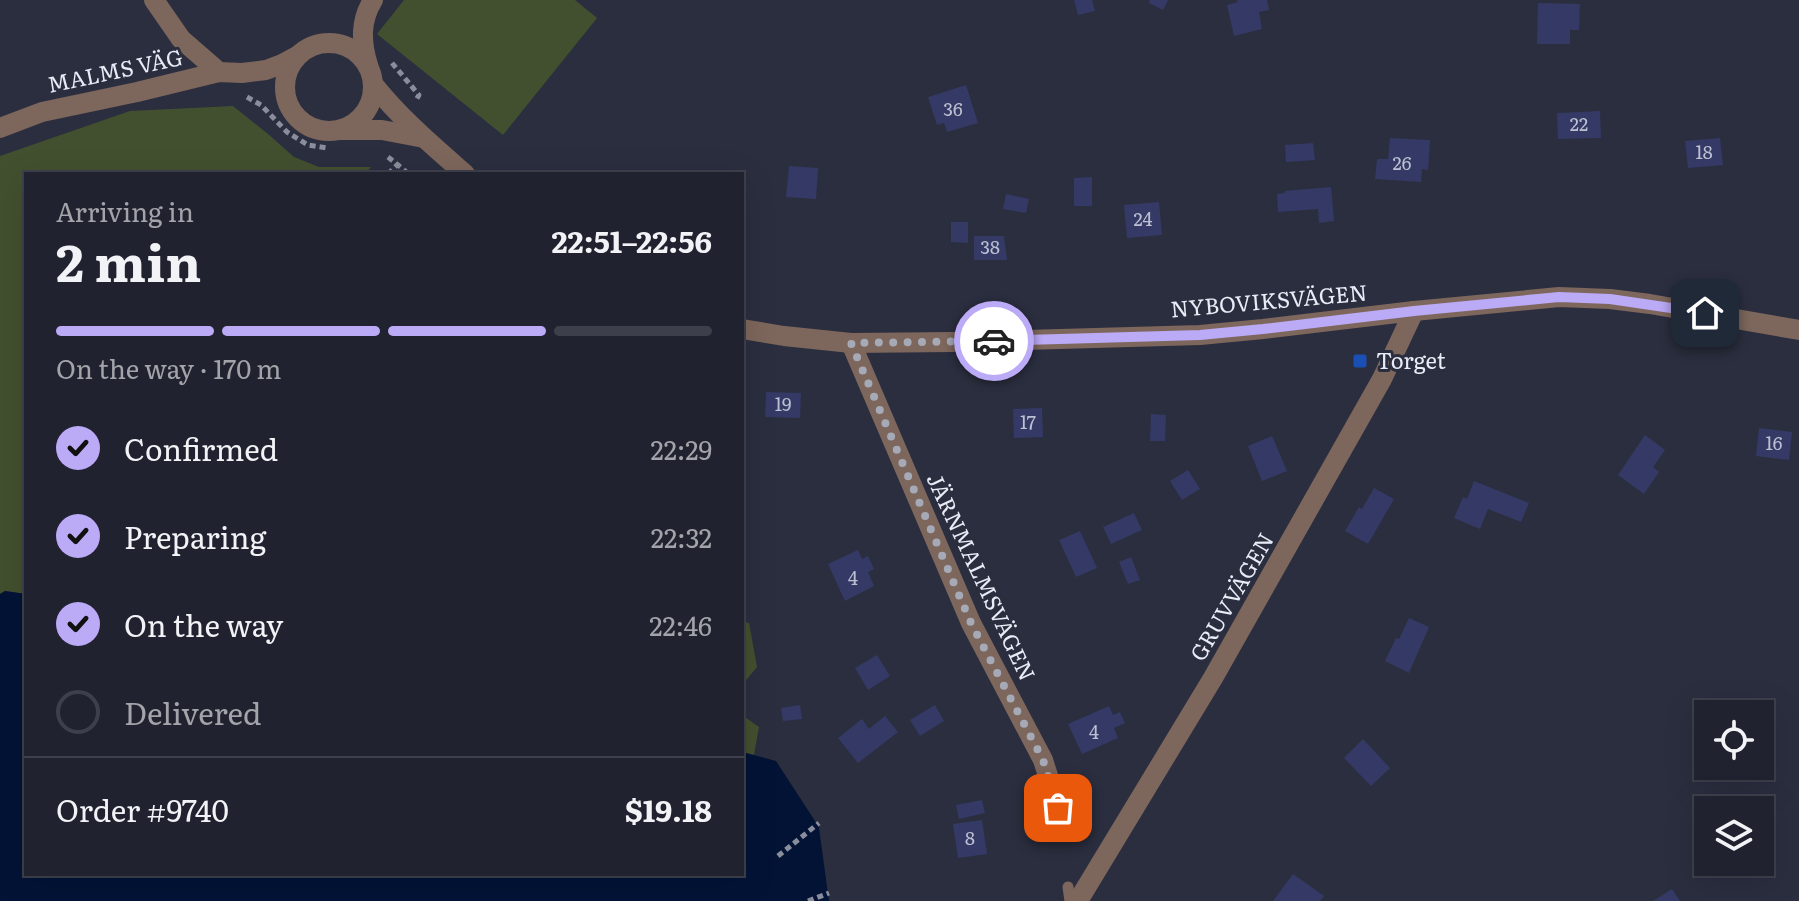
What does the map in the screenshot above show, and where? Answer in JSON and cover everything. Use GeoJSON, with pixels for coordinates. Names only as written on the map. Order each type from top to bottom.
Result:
{"type":"FeatureCollection","features":[{"type":"Feature","properties":{"kind":"street"},"geometry":{"type":"LineString","coordinates":[[154,0],[181,39],[219,72]]}},
{"type":"Feature","properties":{"kind":"street"},"geometry":{"type":"LineString","coordinates":[[337,140],[326,131],[311,128],[298,119],[289,107],[285,80],[297,56],[340,33],[370,5]]}},
{"type":"Feature","properties":{"kind":"street"},"geometry":{"type":"LineString","coordinates":[[337,140],[365,113],[372,99],[372,77],[363,48],[363,25],[370,5]]}},
{"type":"Feature","properties":{"kind":"street"},"geometry":{"type":"LineString","coordinates":[[320,43],[335,43],[350,48],[362,57],[387,101],[463,172]]}},
{"type":"Feature","properties":{"kind":"street","name":"MALMS VÄG"},"geometry":{"type":"LineString","coordinates":[[0,128],[42,112],[219,72],[266,70],[297,56]]}},
{"type":"Feature","properties":{"kind":"street","name":"MALMS VÄG"},"geometry":{"type":"LineString","coordinates":[[242,73],[268,80],[285,94]]}},
{"type":"Feature","properties":{"kind":"street"},"geometry":{"type":"LineString","coordinates":[[337,140],[382,130],[424,138]]}},
{"type":"Feature","properties":{"kind":"street","name":"NYBOVIKSVÄGEN"},"geometry":{"type":"LineString","coordinates":[[744,329],[851,343],[1200,335],[1559,297],[1650,304],[1799,330]]}},
{"type":"Feature","properties":{"kind":"street","name":"GRUVVÄGEN"},"geometry":{"type":"LineString","coordinates":[[1073,894],[1220,667],[1382,379],[1414,311]]}},
{"type":"Feature","properties":{"kind":"street","name":"JÄRNMALMSVÄGEN"},"geometry":{"type":"LineString","coordinates":[[851,343],[971,623],[1043,760],[1066,832]]}},
{"type":"Feature","properties":{"kind":"lane"},"geometry":{"type":"LineString","coordinates":[[1070,901],[1073,894]]}},
{"type":"Feature","properties":{"kind":"path"},"geometry":{"type":"LineString","coordinates":[[219,72],[261,105],[287,132],[308,145],[337,140]]}},
{"type":"Feature","properties":{"kind":"path"},"geometry":{"type":"LineString","coordinates":[[384,154],[407,172]]}},
{"type":"Feature","properties":{"kind":"path"},"geometry":{"type":"LineString","coordinates":[[390,172],[398,164]]}},
{"type":"Feature","properties":{"kind":"path"},"geometry":{"type":"LineString","coordinates":[[778,856],[819,823]]}},
{"type":"Feature","properties":{"kind":"path"},"geometry":{"type":"LineString","coordinates":[[808,901],[829,893]]}},
{"type":"Feature","properties":{"kind":"green space"},"geometry":{"type":"Polygon","coordinates":[[[404,0],[575,0],[597,18],[503,135],[377,34],[404,0]]]}},
{"type":"Feature","properties":{"kind":"green space"},"geometry":{"type":"Polygon","coordinates":[[[233,106],[294,157],[319,167],[371,167],[367,172],[24,172],[24,594],[5,591],[0,594],[0,156],[130,111],[233,106]]]}},
{"type":"Feature","properties":{"kind":"green space"},"geometry":{"type":"Polygon","coordinates":[[[744,622],[749,623],[757,667],[744,683],[744,622]]]}},
{"type":"Feature","properties":{"kind":"green space"},"geometry":{"type":"Polygon","coordinates":[[[744,716],[759,727],[754,755],[744,752],[744,716]]]}},
{"type":"Feature","properties":{"kind":"water"},"geometry":{"type":"Polygon","coordinates":[[[5,591],[24,594],[24,876],[744,876],[744,753],[776,761],[817,824],[829,901],[0,901],[0,594],[5,591]]]}},
{"type":"Feature","properties":{"kind":"building"},"geometry":{"type":"Polygon","coordinates":[[[1074,0],[1092,0],[1095,11],[1078,15],[1074,0]]]}},
{"type":"Feature","properties":{"kind":"building"},"geometry":{"type":"Polygon","coordinates":[[[1150,0],[1168,0],[1163,10],[1149,3],[1150,0]]]}},
{"type":"Feature","properties":{"kind":"building"},"geometry":{"type":"Polygon","coordinates":[[[1237,0],[1267,0],[1269,10],[1259,12],[1262,29],[1234,36],[1227,5],[1237,0]]]}},
{"type":"Feature","properties":{"kind":"building"},"geometry":{"type":"Polygon","coordinates":[[[1538,3],[1580,4],[1579,30],[1570,30],[1570,44],[1537,44],[1538,3]]]}},
{"type":"Feature","properties":{"kind":"building"},"geometry":{"type":"Polygon","coordinates":[[[966,85],[978,123],[947,132],[944,123],[937,125],[928,97],[966,85]]]}},
{"type":"Feature","properties":{"kind":"building"},"geometry":{"type":"Polygon","coordinates":[[[1600,111],[1601,138],[1558,139],[1557,113],[1600,111]]]}},
{"type":"Feature","properties":{"kind":"building"},"geometry":{"type":"Polygon","coordinates":[[[1390,138],[1430,140],[1428,170],[1422,169],[1421,182],[1375,179],[1377,159],[1388,159],[1390,138]]]}},
{"type":"Feature","properties":{"kind":"building"},"geometry":{"type":"Polygon","coordinates":[[[1720,138],[1723,165],[1688,168],[1685,141],[1720,138]]]}},
{"type":"Feature","properties":{"kind":"building"},"geometry":{"type":"Polygon","coordinates":[[[1313,143],[1315,160],[1286,162],[1285,145],[1313,143]]]}},
{"type":"Feature","properties":{"kind":"building"},"geometry":{"type":"Polygon","coordinates":[[[789,166],[818,168],[816,199],[786,197],[789,166]]]}},
{"type":"Feature","properties":{"kind":"building"},"geometry":{"type":"Polygon","coordinates":[[[1092,177],[1092,206],[1074,206],[1074,178],[1092,177]]]}},
{"type":"Feature","properties":{"kind":"building"},"geometry":{"type":"Polygon","coordinates":[[[1331,187],[1334,221],[1319,223],[1318,209],[1278,212],[1277,194],[1331,187]]]}},
{"type":"Feature","properties":{"kind":"building"},"geometry":{"type":"Polygon","coordinates":[[[1006,194],[1029,199],[1026,213],[1003,209],[1006,194]]]}},
{"type":"Feature","properties":{"kind":"building"},"geometry":{"type":"Polygon","coordinates":[[[1159,202],[1162,235],[1127,238],[1124,205],[1159,202]]]}},
{"type":"Feature","properties":{"kind":"building"},"geometry":{"type":"Polygon","coordinates":[[[951,222],[968,222],[968,243],[951,242],[951,222]]]}},
{"type":"Feature","properties":{"kind":"building"},"geometry":{"type":"Polygon","coordinates":[[[974,236],[1004,236],[1007,260],[974,260],[974,236]]]}},
{"type":"Feature","properties":{"kind":"building"},"geometry":{"type":"Polygon","coordinates":[[[975,305],[998,305],[998,321],[975,321],[975,305]]]}},
{"type":"Feature","properties":{"kind":"building"},"geometry":{"type":"Polygon","coordinates":[[[766,392],[801,393],[800,418],[765,417],[766,392]]]}},
{"type":"Feature","properties":{"kind":"building"},"geometry":{"type":"Polygon","coordinates":[[[1042,408],[1043,437],[1014,438],[1013,409],[1042,408]]]}},
{"type":"Feature","properties":{"kind":"building"},"geometry":{"type":"Polygon","coordinates":[[[1151,414],[1166,415],[1165,441],[1150,441],[1151,414]]]}},
{"type":"Feature","properties":{"kind":"building"},"geometry":{"type":"Polygon","coordinates":[[[1759,428],[1792,432],[1789,460],[1756,456],[1759,428]]]}},
{"type":"Feature","properties":{"kind":"building"},"geometry":{"type":"Polygon","coordinates":[[[1645,435],[1665,450],[1653,467],[1659,472],[1644,494],[1618,475],[1645,435]]]}},
{"type":"Feature","properties":{"kind":"building"},"geometry":{"type":"Polygon","coordinates":[[[1272,436],[1287,471],[1262,481],[1248,446],[1272,436]]]}},
{"type":"Feature","properties":{"kind":"building"},"geometry":{"type":"Polygon","coordinates":[[[1188,470],[1200,489],[1182,500],[1170,481],[1188,470]]]}},
{"type":"Feature","properties":{"kind":"building"},"geometry":{"type":"Polygon","coordinates":[[[1474,481],[1529,503],[1521,522],[1488,509],[1480,529],[1454,518],[1463,497],[1467,499],[1474,481]]]}},
{"type":"Feature","properties":{"kind":"building"},"geometry":{"type":"Polygon","coordinates":[[[1374,488],[1394,499],[1368,544],[1345,531],[1374,488]]]}},
{"type":"Feature","properties":{"kind":"building"},"geometry":{"type":"Polygon","coordinates":[[[1134,513],[1142,530],[1111,544],[1103,527],[1134,513]]]}},
{"type":"Feature","properties":{"kind":"building"},"geometry":{"type":"Polygon","coordinates":[[[1080,531],[1097,568],[1076,577],[1059,540],[1080,531]]]}},
{"type":"Feature","properties":{"kind":"building"},"geometry":{"type":"Polygon","coordinates":[[[858,550],[862,559],[868,556],[874,569],[868,572],[874,586],[845,601],[828,564],[858,550]]]}},
{"type":"Feature","properties":{"kind":"building"},"geometry":{"type":"Polygon","coordinates":[[[1131,557],[1140,580],[1128,584],[1119,562],[1131,557]]]}},
{"type":"Feature","properties":{"kind":"building"},"geometry":{"type":"Polygon","coordinates":[[[1409,618],[1429,627],[1409,673],[1385,661],[1409,618]]]}},
{"type":"Feature","properties":{"kind":"building"},"geometry":{"type":"Polygon","coordinates":[[[877,655],[890,676],[868,690],[855,668],[877,655]]]}},
{"type":"Feature","properties":{"kind":"building"},"geometry":{"type":"Polygon","coordinates":[[[800,705],[802,719],[783,721],[781,708],[800,705]]]}},
{"type":"Feature","properties":{"kind":"building"},"geometry":{"type":"Polygon","coordinates":[[[935,705],[944,721],[920,736],[910,720],[935,705]]]}},
{"type":"Feature","properties":{"kind":"building"},"geometry":{"type":"Polygon","coordinates":[[[1109,706],[1113,715],[1120,712],[1125,723],[1114,728],[1118,738],[1082,754],[1068,724],[1109,706]]]}},
{"type":"Feature","properties":{"kind":"building"},"geometry":{"type":"Polygon","coordinates":[[[885,716],[898,732],[858,763],[838,738],[862,719],[869,729],[885,716]]]}},
{"type":"Feature","properties":{"kind":"building"},"geometry":{"type":"Polygon","coordinates":[[[1363,739],[1390,768],[1371,786],[1344,758],[1363,739]]]}},
{"type":"Feature","properties":{"kind":"building"},"geometry":{"type":"Polygon","coordinates":[[[982,800],[985,813],[959,819],[956,805],[982,800]]]}},
{"type":"Feature","properties":{"kind":"building"},"geometry":{"type":"Polygon","coordinates":[[[982,820],[987,854],[958,858],[953,824],[982,820]]]}},
{"type":"Feature","properties":{"kind":"building"},"geometry":{"type":"Polygon","coordinates":[[[1293,874],[1324,896],[1320,901],[1273,901],[1293,874]]]}},
{"type":"Feature","properties":{"kind":"building"},"geometry":{"type":"Polygon","coordinates":[[[1672,889],[1680,901],[1653,901],[1672,889]]]}},
{"type":"Feature","properties":{"kind":"way so far"},"geometry":{"type":"LineString","coordinates":[[994,341],[851,343],[971,623],[1043,760],[1058,808]]}},
{"type":"Feature","properties":{"kind":"place","name":"Torget"},"geometry":{"type":"Point","coordinates":[1360,361]}},
{"type":"Feature","properties":{"kind":"route"},"geometry":{"type":"LineString","coordinates":[[994,341],[1200,335],[1559,297],[1610,299],[1705,313]]}}]}
